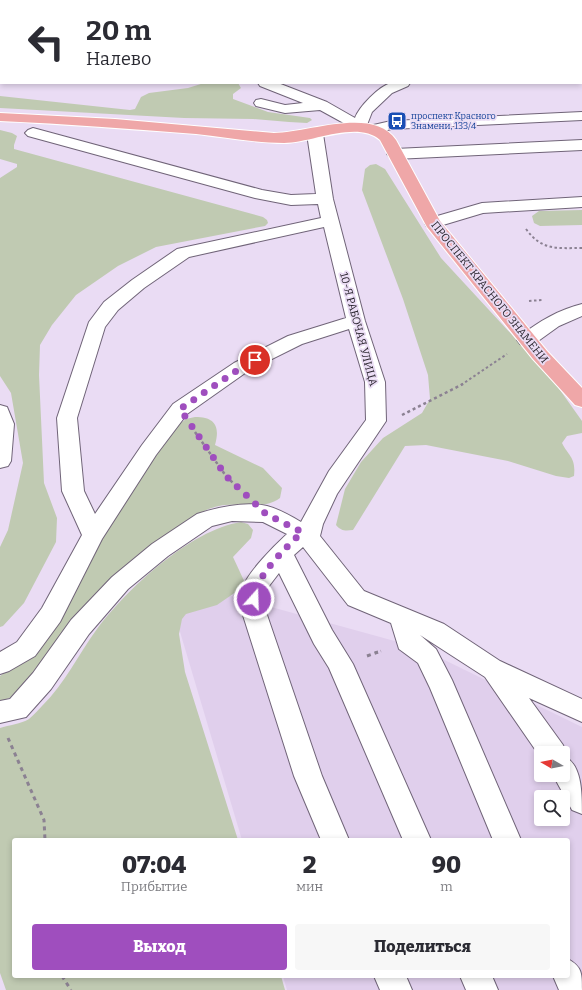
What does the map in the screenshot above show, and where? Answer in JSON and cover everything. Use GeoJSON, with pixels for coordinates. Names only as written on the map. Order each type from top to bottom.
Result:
{"type":"FeatureCollection","features":[{"type":"Feature","properties":{"kind":"main road"},"geometry":{"type":"LineString","coordinates":[[0,117],[184,129],[274,138],[315,134],[336,129],[373,130]]}},
{"type":"Feature","properties":{"kind":"main road","name":"ПРОСПЕКТ КРАСНОГО ЗНАМЕНИ"},"geometry":{"type":"LineString","coordinates":[[373,130],[395,154],[433,223],[527,340],[582,400]]}},
{"type":"Feature","properties":{"kind":"street"},"geometry":{"type":"LineString","coordinates":[[266,84],[322,105],[373,130],[392,125],[582,116]]}},
{"type":"Feature","properties":{"kind":"street"},"geometry":{"type":"LineString","coordinates":[[291,94],[308,84]]}},
{"type":"Feature","properties":{"kind":"street"},"geometry":{"type":"LineString","coordinates":[[373,130],[365,111],[387,90],[401,84]]}},
{"type":"Feature","properties":{"kind":"street"},"geometry":{"type":"LineString","coordinates":[[261,103],[285,109],[310,108],[322,105]]}},
{"type":"Feature","properties":{"kind":"street"},"geometry":{"type":"LineString","coordinates":[[33,133],[261,194],[291,200],[325,199]]}},
{"type":"Feature","properties":{"kind":"street","name":"10-Я РАБОЧАЯ УЛИЦА"},"geometry":{"type":"LineString","coordinates":[[315,134],[330,221],[356,321],[375,382],[376,421]]}},
{"type":"Feature","properties":{"kind":"street"},"geometry":{"type":"LineString","coordinates":[[395,154],[582,145]]}},
{"type":"Feature","properties":{"kind":"street"},"geometry":{"type":"LineString","coordinates":[[433,223],[482,208],[582,202]]}},
{"type":"Feature","properties":{"kind":"street"},"geometry":{"type":"LineString","coordinates":[[93,535],[73,491],[67,418],[96,326],[107,311],[138,284],[183,253],[330,221]]}},
{"type":"Feature","properties":{"kind":"street"},"geometry":{"type":"LineString","coordinates":[[527,340],[541,328],[562,315],[582,310]]}},
{"type":"Feature","properties":{"kind":"street"},"geometry":{"type":"LineString","coordinates":[[0,664],[26,649],[52,615],[93,535],[149,450],[180,409],[242,367],[295,340],[356,321]]}},
{"type":"Feature","properties":{"kind":"street"},"geometry":{"type":"LineString","coordinates":[[0,412],[4,424],[0,461]]}},
{"type":"Feature","properties":{"kind":"street"},"geometry":{"type":"LineString","coordinates":[[334,838],[308,776],[253,609],[254,588],[281,553],[306,530],[358,443],[376,421]]}},
{"type":"Feature","properties":{"kind":"street"},"geometry":{"type":"LineString","coordinates":[[0,712],[17,709],[42,681],[80,627],[120,583],[160,550],[205,520],[232,513],[266,514],[306,530]]}},
{"type":"Feature","properties":{"kind":"street"},"geometry":{"type":"LineString","coordinates":[[306,530],[308,537],[356,598],[405,630],[427,656],[443,688],[505,838]]}},
{"type":"Feature","properties":{"kind":"street"},"geometry":{"type":"LineString","coordinates":[[281,553],[323,637],[340,664],[416,838]]}},
{"type":"Feature","properties":{"kind":"street"},"geometry":{"type":"LineString","coordinates":[[405,630],[435,631],[491,668],[582,711]]}},
{"type":"Feature","properties":{"kind":"street"},"geometry":{"type":"LineString","coordinates":[[491,668],[500,677],[548,746]]}},
{"type":"Feature","properties":{"kind":"street"},"geometry":{"type":"LineString","coordinates":[[570,780],[582,801]]}},
{"type":"Feature","properties":{"kind":"street"},"geometry":{"type":"LineString","coordinates":[[391,978],[396,990]]}},
{"type":"Feature","properties":{"kind":"street"},"geometry":{"type":"LineString","coordinates":[[477,978],[482,990]]}},
{"type":"Feature","properties":{"kind":"street"},"geometry":{"type":"LineString","coordinates":[[570,978],[576,990]]}},
{"type":"Feature","properties":{"kind":"path"},"geometry":{"type":"LineString","coordinates":[[526,228],[532,240],[547,248],[582,248]]}},
{"type":"Feature","properties":{"kind":"path"},"geometry":{"type":"LineString","coordinates":[[376,421],[405,414],[464,383],[527,340]]}},
{"type":"Feature","properties":{"kind":"path"},"geometry":{"type":"LineString","coordinates":[[180,409],[226,476],[266,514]]}},
{"type":"Feature","properties":{"kind":"path"},"geometry":{"type":"LineString","coordinates":[[340,664],[405,630]]}},
{"type":"Feature","properties":{"kind":"path"},"geometry":{"type":"LineString","coordinates":[[6,735],[44,820],[45,838]]}},
{"type":"Feature","properties":{"kind":"path"},"geometry":{"type":"LineString","coordinates":[[63,978],[71,990]]}},
{"type":"Feature","properties":{"kind":"shaded area"},"geometry":{"type":"Polygon","coordinates":[[[217,592],[420,648],[582,727],[582,990],[287,990],[284,978],[570,978],[570,838],[241,838],[175,615],[217,592]]]}},
{"type":"Feature","properties":{"kind":"green space"},"geometry":{"type":"Polygon","coordinates":[[[201,84],[239,84],[241,88],[233,94],[233,99],[268,112],[310,118],[312,120],[307,123],[253,119],[184,118],[0,108],[0,96],[130,110],[135,109],[141,97],[149,93],[188,88],[201,84]]]}},
{"type":"Feature","properties":{"kind":"green space"},"geometry":{"type":"Polygon","coordinates":[[[0,130],[17,136],[14,149],[263,217],[268,223],[265,226],[156,247],[118,266],[76,295],[52,325],[40,345],[39,375],[44,483],[57,518],[56,542],[24,603],[3,626],[0,627],[0,547],[8,530],[23,463],[11,393],[0,376],[0,178],[17,167],[17,164],[0,159],[0,130]]]}},
{"type":"Feature","properties":{"kind":"green space"},"geometry":{"type":"Polygon","coordinates":[[[376,164],[385,169],[441,258],[550,376],[582,421],[582,433],[567,436],[562,443],[573,461],[574,476],[569,478],[556,476],[508,461],[426,445],[405,446],[353,530],[343,530],[336,525],[345,489],[361,462],[383,438],[422,413],[430,399],[428,375],[403,299],[362,190],[365,169],[370,165],[376,164]]]}},
{"type":"Feature","properties":{"kind":"green space"},"geometry":{"type":"Polygon","coordinates":[[[582,210],[582,225],[540,226],[534,223],[532,216],[539,211],[582,210]]]}},
{"type":"Feature","properties":{"kind":"green space"},"geometry":{"type":"Polygon","coordinates":[[[195,417],[208,419],[215,424],[217,433],[215,445],[263,468],[282,488],[280,498],[273,502],[259,505],[227,505],[214,507],[204,511],[190,520],[181,527],[16,695],[0,702],[0,676],[32,653],[99,537],[156,453],[177,426],[186,419],[195,417]]]}},
{"type":"Feature","properties":{"kind":"green space"},"geometry":{"type":"Polygon","coordinates":[[[241,522],[248,524],[253,530],[251,538],[233,557],[246,585],[217,605],[186,614],[182,619],[179,634],[185,672],[237,838],[12,838],[12,978],[282,978],[285,990],[6,990],[0,973],[0,728],[26,721],[34,714],[58,688],[97,629],[110,613],[142,580],[181,549],[201,536],[221,527],[241,522]]]}},
{"type":"Feature","properties":{"kind":"place","name":"проспект Красного Знамени, 133/4"},"geometry":{"type":"Point","coordinates":[397,121]}},
{"type":"Feature","properties":{"kind":"route"},"geometry":{"type":"LineString","coordinates":[[254,599],[254,588],[281,553],[302,532],[266,514],[226,476],[180,409],[242,367],[255,360]]}}]}
